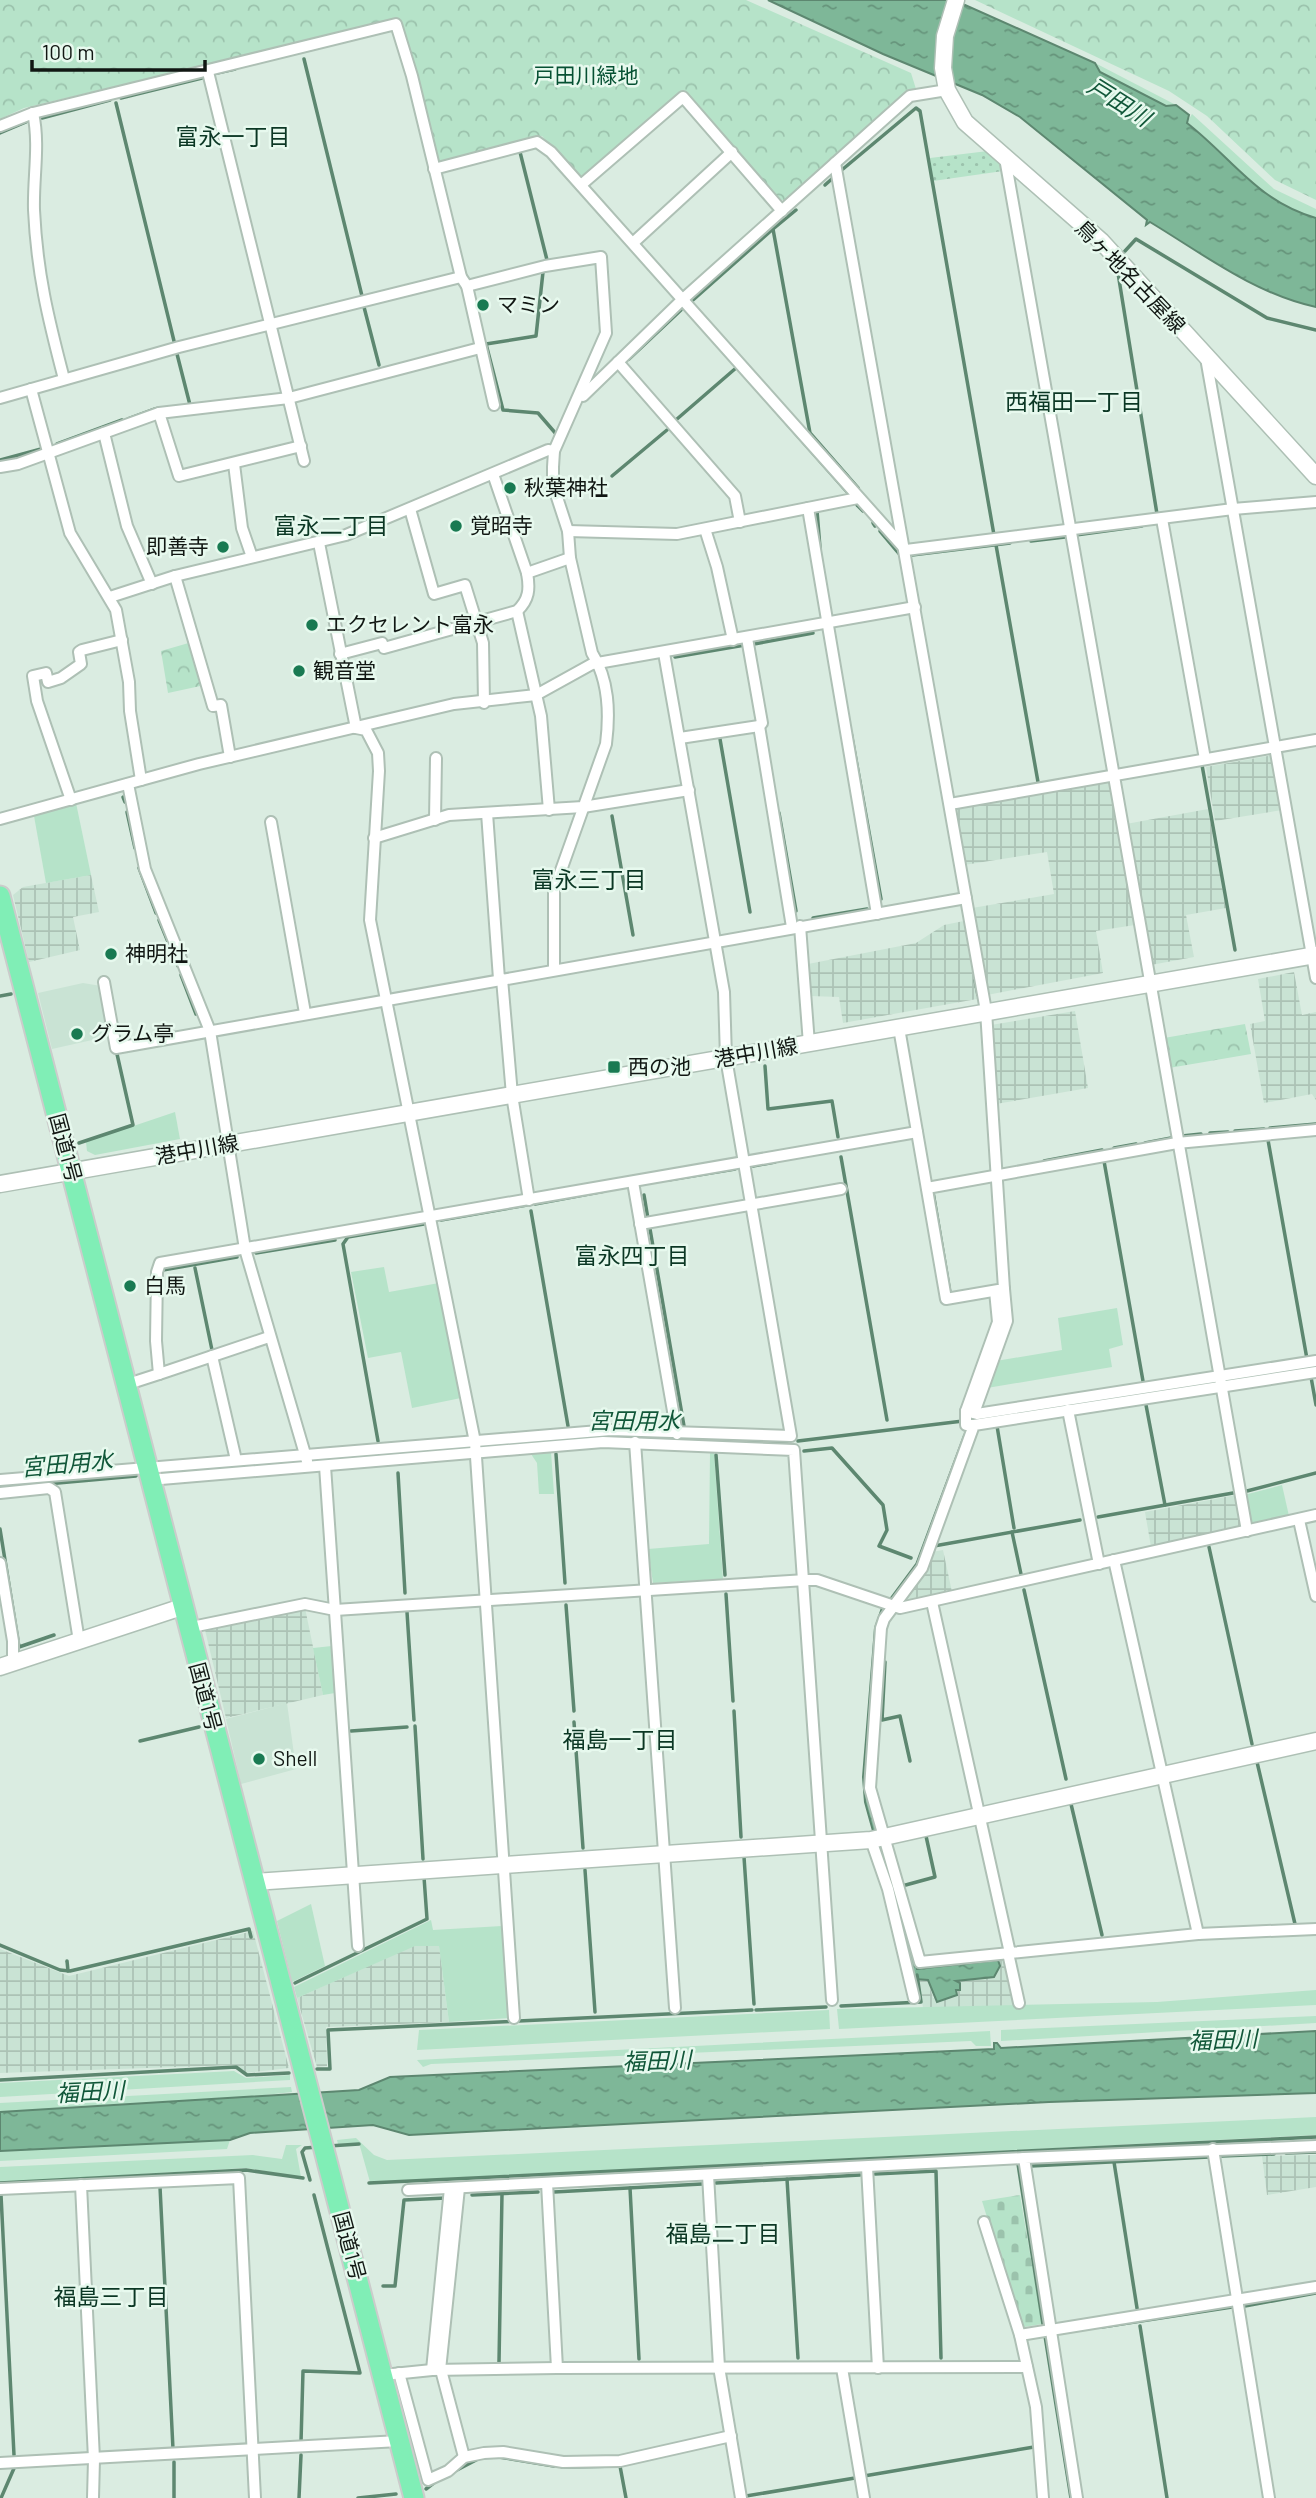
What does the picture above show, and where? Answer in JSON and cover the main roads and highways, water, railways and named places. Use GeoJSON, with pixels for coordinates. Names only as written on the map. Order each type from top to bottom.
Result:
{"type":"FeatureCollection","features":[{"type":"Feature","properties":{"kind":"highway","name":"国道1号"},"geometry":{"type":"LineString","coordinates":[[0,896],[325,2158],[391,2374],[399,2441],[414,2498]]}},
{"type":"Feature","properties":{"kind":"main road","name":"鳥ヶ地名古屋線"},"geometry":{"type":"LineString","coordinates":[[956,0],[945,36],[943,68],[947,90],[965,122],[1101,241],[1316,476]]}},
{"type":"Feature","properties":{"kind":"main road","name":"港中川線"},"geometry":{"type":"LineString","coordinates":[[0,1184],[1314,955]]}},
{"type":"Feature","properties":{"kind":"main road"},"geometry":{"type":"LineString","coordinates":[[7,1665],[182,1607]]}},
{"type":"Feature","properties":{"kind":"main road"},"geometry":{"type":"LineString","coordinates":[[254,1882],[879,1839],[1316,1741]]}},
{"type":"Feature","properties":{"kind":"water","name":"戸田川"},"geometry":{"type":"Polygon","coordinates":[[[768,0],[954,0],[1095,63],[1100,72],[1166,106],[1176,105],[1189,115],[1187,123],[1261,190],[1295,211],[1316,218],[1316,307],[1272,293],[1251,283],[1150,222],[1146,225],[1147,220],[1020,117],[982,95],[883,54],[768,0]]]}},
{"type":"Feature","properties":{"kind":"water"},"geometry":{"type":"Polygon","coordinates":[[[882,1608],[886,1609],[867,1790],[917,1969],[998,1960],[1000,1966],[994,1977],[956,1981],[960,1983],[960,1990],[956,1990],[957,1995],[937,2002],[928,1980],[914,1979],[865,1802],[863,1777],[875,1628],[882,1608]]]}},
{"type":"Feature","properties":{"kind":"water","name":"福田川"},"geometry":{"type":"Polygon","coordinates":[[[1316,2031],[1316,2093],[1049,2102],[409,2135],[373,2125],[250,2133],[230,2140],[0,2151],[0,2112],[359,2090],[390,2077],[994,2049],[994,2043],[1001,2048],[1316,2031]]]}},
{"type":"Feature","properties":{"kind":"waterway"},"geometry":{"type":"LineString","coordinates":[[304,59],[362,296]]}},
{"type":"Feature","properties":{"kind":"waterway"},"geometry":{"type":"LineString","coordinates":[[217,73],[235,69]]}},
{"type":"Feature","properties":{"kind":"waterway"},"geometry":{"type":"LineString","coordinates":[[121,98],[202,78]]}},
{"type":"Feature","properties":{"kind":"waterway"},"geometry":{"type":"LineString","coordinates":[[42,118],[110,100]]}},
{"type":"Feature","properties":{"kind":"waterway"},"geometry":{"type":"LineString","coordinates":[[116,103],[174,341]]}},
{"type":"Feature","properties":{"kind":"waterway"},"geometry":{"type":"LineString","coordinates":[[843,169],[916,108],[920,111],[994,535]]}},
{"type":"Feature","properties":{"kind":"waterway"},"geometry":{"type":"LineString","coordinates":[[0,133],[26,122]]}},
{"type":"Feature","properties":{"kind":"waterway"},"geometry":{"type":"LineString","coordinates":[[520,152],[547,260]]}},
{"type":"Feature","properties":{"kind":"waterway"},"geometry":{"type":"LineString","coordinates":[[825,185],[834,177]]}},
{"type":"Feature","properties":{"kind":"waterway"},"geometry":{"type":"LineString","coordinates":[[796,210],[773,229],[810,433],[858,488]]}},
{"type":"Feature","properties":{"kind":"waterway"},"geometry":{"type":"LineString","coordinates":[[693,300],[773,229]]}},
{"type":"Feature","properties":{"kind":"waterway"},"geometry":{"type":"LineString","coordinates":[[1125,251],[1136,239],[1267,318],[1316,330]]}},
{"type":"Feature","properties":{"kind":"waterway"},"geometry":{"type":"LineString","coordinates":[[1117,267],[1157,514]]}},
{"type":"Feature","properties":{"kind":"waterway"},"geometry":{"type":"LineString","coordinates":[[543,272],[536,336],[486,344],[503,410],[538,413],[557,435]]}},
{"type":"Feature","properties":{"kind":"waterway"},"geometry":{"type":"LineString","coordinates":[[364,307],[379,365]]}},
{"type":"Feature","properties":{"kind":"waterway"},"geometry":{"type":"LineString","coordinates":[[629,359],[681,310]]}},
{"type":"Feature","properties":{"kind":"waterway"},"geometry":{"type":"LineString","coordinates":[[177,354],[190,405]]}},
{"type":"Feature","properties":{"kind":"waterway"},"geometry":{"type":"LineString","coordinates":[[677,419],[736,368]]}},
{"type":"Feature","properties":{"kind":"waterway"},"geometry":{"type":"LineString","coordinates":[[773,408],[849,494]]}},
{"type":"Feature","properties":{"kind":"waterway"},"geometry":{"type":"LineString","coordinates":[[128,419],[155,409]]}},
{"type":"Feature","properties":{"kind":"waterway"},"geometry":{"type":"LineString","coordinates":[[57,444],[122,420]]}},
{"type":"Feature","properties":{"kind":"waterway"},"geometry":{"type":"LineString","coordinates":[[612,476],[667,430]]}},
{"type":"Feature","properties":{"kind":"waterway"},"geometry":{"type":"LineString","coordinates":[[0,460],[41,449]]}},
{"type":"Feature","properties":{"kind":"waterway"},"geometry":{"type":"LineString","coordinates":[[857,505],[863,511]]}},
{"type":"Feature","properties":{"kind":"waterway"},"geometry":{"type":"LineString","coordinates":[[820,548],[817,511],[821,510]]}},
{"type":"Feature","properties":{"kind":"waterway"},"geometry":{"type":"LineString","coordinates":[[1076,535],[1142,526]]}},
{"type":"Feature","properties":{"kind":"waterway"},"geometry":{"type":"LineString","coordinates":[[880,531],[902,557]]}},
{"type":"Feature","properties":{"kind":"waterway"},"geometry":{"type":"LineString","coordinates":[[1031,541],[1065,537]]}},
{"type":"Feature","properties":{"kind":"waterway"},"geometry":{"type":"LineString","coordinates":[[912,555],[1010,543]]}},
{"type":"Feature","properties":{"kind":"waterway"},"geometry":{"type":"LineString","coordinates":[[996,545],[1038,782]]}},
{"type":"Feature","properties":{"kind":"waterway"},"geometry":{"type":"LineString","coordinates":[[754,644],[813,633]]}},
{"type":"Feature","properties":{"kind":"waterway"},"geometry":{"type":"LineString","coordinates":[[675,657],[745,645]]}},
{"type":"Feature","properties":{"kind":"waterway"},"geometry":{"type":"LineString","coordinates":[[851,732],[881,899]]}},
{"type":"Feature","properties":{"kind":"waterway"},"geometry":{"type":"LineString","coordinates":[[720,739],[750,912]]}},
{"type":"Feature","properties":{"kind":"waterway"},"geometry":{"type":"LineString","coordinates":[[1202,765],[1235,950]]}},
{"type":"Feature","properties":{"kind":"waterway"},"geometry":{"type":"LineString","coordinates":[[123,797],[125,802]]}},
{"type":"Feature","properties":{"kind":"waterway"},"geometry":{"type":"LineString","coordinates":[[127,812],[135,848]]}},
{"type":"Feature","properties":{"kind":"waterway"},"geometry":{"type":"LineString","coordinates":[[779,813],[796,911]]}},
{"type":"Feature","properties":{"kind":"waterway"},"geometry":{"type":"LineString","coordinates":[[612,816],[633,935]]}},
{"type":"Feature","properties":{"kind":"waterway"},"geometry":{"type":"LineString","coordinates":[[139,868],[156,913]]}},
{"type":"Feature","properties":{"kind":"waterway"},"geometry":{"type":"LineString","coordinates":[[813,918],[867,909]]}},
{"type":"Feature","properties":{"kind":"waterway"},"geometry":{"type":"LineString","coordinates":[[159,920],[178,966]]}},
{"type":"Feature","properties":{"kind":"waterway"},"geometry":{"type":"LineString","coordinates":[[181,975],[196,1014]]}},
{"type":"Feature","properties":{"kind":"waterway"},"geometry":{"type":"LineString","coordinates":[[975,980],[978,995]]}},
{"type":"Feature","properties":{"kind":"waterway"},"geometry":{"type":"LineString","coordinates":[[0,996],[11,994]]}},
{"type":"Feature","properties":{"kind":"waterway"},"geometry":{"type":"LineString","coordinates":[[79,1143],[133,1125],[117,1054]]}},
{"type":"Feature","properties":{"kind":"waterway"},"geometry":{"type":"LineString","coordinates":[[765,1066],[768,1109],[832,1101],[838,1137]]}},
{"type":"Feature","properties":{"kind":"waterway"},"geometry":{"type":"LineString","coordinates":[[1270,1128],[1316,1124]]}},
{"type":"Feature","properties":{"kind":"waterway"},"geometry":{"type":"LineString","coordinates":[[1235,1131],[1264,1129]]}},
{"type":"Feature","properties":{"kind":"waterway"},"geometry":{"type":"LineString","coordinates":[[1210,1133],[1228,1132]]}},
{"type":"Feature","properties":{"kind":"waterway"},"geometry":{"type":"LineString","coordinates":[[1182,1136],[1201,1134]]}},
{"type":"Feature","properties":{"kind":"waterway"},"geometry":{"type":"LineString","coordinates":[[1145,1143],[1171,1138]]}},
{"type":"Feature","properties":{"kind":"waterway"},"geometry":{"type":"LineString","coordinates":[[1268,1140],[1307,1359]]}},
{"type":"Feature","properties":{"kind":"waterway"},"geometry":{"type":"LineString","coordinates":[[1114,1148],[1136,1144]]}},
{"type":"Feature","properties":{"kind":"waterway"},"geometry":{"type":"LineString","coordinates":[[1044,1161],[1102,1150]]}},
{"type":"Feature","properties":{"kind":"waterway"},"geometry":{"type":"LineString","coordinates":[[841,1157],[887,1420]]}},
{"type":"Feature","properties":{"kind":"waterway"},"geometry":{"type":"LineString","coordinates":[[1104,1161],[1143,1381]]}},
{"type":"Feature","properties":{"kind":"waterway"},"geometry":{"type":"LineString","coordinates":[[753,1166],[775,1162]]}},
{"type":"Feature","properties":{"kind":"waterway"},"geometry":{"type":"LineString","coordinates":[[668,1180],[735,1169]]}},
{"type":"Feature","properties":{"kind":"waterway"},"geometry":{"type":"LineString","coordinates":[[535,1204],[605,1191]]}},
{"type":"Feature","properties":{"kind":"waterway"},"geometry":{"type":"LineString","coordinates":[[933,1192],[950,1293]]}},
{"type":"Feature","properties":{"kind":"waterway"},"geometry":{"type":"LineString","coordinates":[[644,1195],[648,1219]]}},
{"type":"Feature","properties":{"kind":"waterway"},"geometry":{"type":"LineString","coordinates":[[441,1220],[527,1205]]}},
{"type":"Feature","properties":{"kind":"waterway"},"geometry":{"type":"LineString","coordinates":[[531,1211],[568,1426]]}},
{"type":"Feature","properties":{"kind":"waterway"},"geometry":{"type":"LineString","coordinates":[[378,1441],[343,1244],[348,1237],[424,1224]]}},
{"type":"Feature","properties":{"kind":"waterway"},"geometry":{"type":"LineString","coordinates":[[650,1229],[684,1426]]}},
{"type":"Feature","properties":{"kind":"waterway"},"geometry":{"type":"LineString","coordinates":[[256,1253],[335,1240]]}},
{"type":"Feature","properties":{"kind":"waterway"},"geometry":{"type":"LineString","coordinates":[[163,1270],[237,1257]]}},
{"type":"Feature","properties":{"kind":"waterway"},"geometry":{"type":"LineString","coordinates":[[195,1268],[212,1350]]}},
{"type":"Feature","properties":{"kind":"waterway"},"geometry":{"type":"LineString","coordinates":[[1224,1381],[1316,1367]]}},
{"type":"Feature","properties":{"kind":"waterway"},"geometry":{"type":"LineString","coordinates":[[1311,1377],[1316,1405]]}},
{"type":"Feature","properties":{"kind":"waterway"},"geometry":{"type":"LineString","coordinates":[[1160,1391],[1213,1383]]}},
{"type":"Feature","properties":{"kind":"waterway"},"geometry":{"type":"LineString","coordinates":[[1146,1405],[1165,1505]]}},
{"type":"Feature","properties":{"kind":"waterway","name":"宮田用水"},"geometry":{"type":"LineString","coordinates":[[798,1441],[963,1421]]}},
{"type":"Feature","properties":{"kind":"waterway"},"geometry":{"type":"LineString","coordinates":[[997,1426],[1014,1528]]}},
{"type":"Feature","properties":{"kind":"waterway"},"geometry":{"type":"LineString","coordinates":[[891,1599],[917,1564],[965,1435]]}},
{"type":"Feature","properties":{"kind":"waterway","name":"宮田用水"},"geometry":{"type":"LineString","coordinates":[[525,1443],[605,1436],[787,1443]]}},
{"type":"Feature","properties":{"kind":"waterway"},"geometry":{"type":"LineString","coordinates":[[804,1451],[832,1448],[883,1505],[887,1530],[879,1546],[911,1558]]}},
{"type":"Feature","properties":{"kind":"waterway"},"geometry":{"type":"LineString","coordinates":[[556,1454],[565,1583]]}},
{"type":"Feature","properties":{"kind":"waterway"},"geometry":{"type":"LineString","coordinates":[[716,1455],[725,1575]]}},
{"type":"Feature","properties":{"kind":"waterway","name":"宮田用水"},"geometry":{"type":"LineString","coordinates":[[316,1461],[362,1457]]}},
{"type":"Feature","properties":{"kind":"waterway","name":"宮田用水"},"geometry":{"type":"LineString","coordinates":[[179,1472],[301,1462]]}},
{"type":"Feature","properties":{"kind":"waterway"},"geometry":{"type":"LineString","coordinates":[[398,1473],[405,1593]]}},
{"type":"Feature","properties":{"kind":"waterway"},"geometry":{"type":"LineString","coordinates":[[1247,1491],[1316,1473]]}},
{"type":"Feature","properties":{"kind":"waterway","name":"宮田用水"},"geometry":{"type":"LineString","coordinates":[[47,1484],[136,1476]]}},
{"type":"Feature","properties":{"kind":"waterway","name":"宮田用水"},"geometry":{"type":"LineString","coordinates":[[0,1487],[15,1486]]}},
{"type":"Feature","properties":{"kind":"waterway"},"geometry":{"type":"LineString","coordinates":[[1098,1517],[1233,1493]]}},
{"type":"Feature","properties":{"kind":"waterway"},"geometry":{"type":"LineString","coordinates":[[934,1546],[1080,1520]]}},
{"type":"Feature","properties":{"kind":"waterway"},"geometry":{"type":"LineString","coordinates":[[0,1529],[19,1647],[54,1635]]}},
{"type":"Feature","properties":{"kind":"waterway"},"geometry":{"type":"LineString","coordinates":[[1012,1532],[1021,1574]]}},
{"type":"Feature","properties":{"kind":"waterway"},"geometry":{"type":"LineString","coordinates":[[1209,1547],[1252,1744]]}},
{"type":"Feature","properties":{"kind":"waterway"},"geometry":{"type":"LineString","coordinates":[[1024,1590],[1066,1779]]}},
{"type":"Feature","properties":{"kind":"waterway"},"geometry":{"type":"LineString","coordinates":[[726,1594],[733,1701]]}},
{"type":"Feature","properties":{"kind":"waterway"},"geometry":{"type":"LineString","coordinates":[[566,1605],[574,1711]]}},
{"type":"Feature","properties":{"kind":"waterway"},"geometry":{"type":"LineString","coordinates":[[407,1612],[414,1720]]}},
{"type":"Feature","properties":{"kind":"waterway"},"geometry":{"type":"LineString","coordinates":[[885,1662],[882,1720],[900,1716],[910,1761]]}},
{"type":"Feature","properties":{"kind":"waterway"},"geometry":{"type":"LineString","coordinates":[[734,1711],[741,1837]]}},
{"type":"Feature","properties":{"kind":"waterway"},"geometry":{"type":"LineString","coordinates":[[574,1722],[583,1848]]}},
{"type":"Feature","properties":{"kind":"waterway"},"geometry":{"type":"LineString","coordinates":[[415,1726],[423,1859]]}},
{"type":"Feature","properties":{"kind":"waterway"},"geometry":{"type":"LineString","coordinates":[[140,1741],[199,1727]]}},
{"type":"Feature","properties":{"kind":"waterway"},"geometry":{"type":"LineString","coordinates":[[351,1731],[407,1727]]}},
{"type":"Feature","properties":{"kind":"waterway"},"geometry":{"type":"LineString","coordinates":[[1257,1762],[1295,1924]]}},
{"type":"Feature","properties":{"kind":"waterway"},"geometry":{"type":"LineString","coordinates":[[1071,1804],[1102,1935]]}},
{"type":"Feature","properties":{"kind":"waterway"},"geometry":{"type":"LineString","coordinates":[[902,1886],[935,1877],[926,1836]]}},
{"type":"Feature","properties":{"kind":"waterway"},"geometry":{"type":"LineString","coordinates":[[744,1857],[754,2004]]}},
{"type":"Feature","properties":{"kind":"waterway"},"geometry":{"type":"LineString","coordinates":[[585,1870],[595,2012]]}},
{"type":"Feature","properties":{"kind":"waterway"},"geometry":{"type":"LineString","coordinates":[[295,1983],[427,1919],[424,1877]]}},
{"type":"Feature","properties":{"kind":"waterway"},"geometry":{"type":"LineString","coordinates":[[0,1945],[60,1970],[70,1971],[249,1929],[251,1937]]}},
{"type":"Feature","properties":{"kind":"waterway"},"geometry":{"type":"LineString","coordinates":[[67,1961],[68,1971]]}},
{"type":"Feature","properties":{"kind":"waterway"},"geometry":{"type":"LineString","coordinates":[[841,2006],[921,2002],[917,1975]]}},
{"type":"Feature","properties":{"kind":"waterway"},"geometry":{"type":"LineString","coordinates":[[756,2010],[826,2007]]}},
{"type":"Feature","properties":{"kind":"waterway"},"geometry":{"type":"LineString","coordinates":[[317,2069],[330,2069],[328,2030],[752,2010]]}},
{"type":"Feature","properties":{"kind":"waterway","name":"福田川"},"geometry":{"type":"LineString","coordinates":[[0,2080],[236,2067],[247,2075],[289,2073]]}},
{"type":"Feature","properties":{"kind":"waterway"},"geometry":{"type":"LineString","coordinates":[[369,2183],[1316,2137]]}},
{"type":"Feature","properties":{"kind":"waterway"},"geometry":{"type":"LineString","coordinates":[[329,2146],[359,2144]]}},
{"type":"Feature","properties":{"kind":"waterway"},"geometry":{"type":"LineString","coordinates":[[310,2180],[302,2152],[305,2148],[318,2147]]}},
{"type":"Feature","properties":{"kind":"waterway"},"geometry":{"type":"LineString","coordinates":[[1286,2153],[1316,2152]]}},
{"type":"Feature","properties":{"kind":"waterway"},"geometry":{"type":"LineString","coordinates":[[1222,2156],[1274,2154]]}},
{"type":"Feature","properties":{"kind":"waterway"},"geometry":{"type":"LineString","coordinates":[[1031,2166],[1209,2157]]}},
{"type":"Feature","properties":{"kind":"waterway"},"geometry":{"type":"LineString","coordinates":[[1114,2162],[1137,2308]]}},
{"type":"Feature","properties":{"kind":"waterway"},"geometry":{"type":"LineString","coordinates":[[1018,2164],[1043,2324]]}},
{"type":"Feature","properties":{"kind":"waterway"},"geometry":{"type":"LineString","coordinates":[[0,2183],[246,2170],[303,2178]]}},
{"type":"Feature","properties":{"kind":"waterway"},"geometry":{"type":"LineString","coordinates":[[875,2174],[936,2171],[941,2358]]}},
{"type":"Feature","properties":{"kind":"waterway"},"geometry":{"type":"LineString","coordinates":[[716,2183],[860,2175]]}},
{"type":"Feature","properties":{"kind":"waterway"},"geometry":{"type":"LineString","coordinates":[[787,2179],[798,2358]]}},
{"type":"Feature","properties":{"kind":"waterway"},"geometry":{"type":"LineString","coordinates":[[554,2192],[702,2184]]}},
{"type":"Feature","properties":{"kind":"waterway"},"geometry":{"type":"LineString","coordinates":[[160,2187],[173,2449]]}},
{"type":"Feature","properties":{"kind":"waterway"},"geometry":{"type":"LineString","coordinates":[[630,2188],[639,2359]]}},
{"type":"Feature","properties":{"kind":"waterway"},"geometry":{"type":"LineString","coordinates":[[472,2195],[538,2192]]}},
{"type":"Feature","properties":{"kind":"waterway"},"geometry":{"type":"LineString","coordinates":[[499,2362],[502,2194]]}},
{"type":"Feature","properties":{"kind":"waterway"},"geometry":{"type":"LineString","coordinates":[[1,2195],[14,2455]]}},
{"type":"Feature","properties":{"kind":"waterway"},"geometry":{"type":"LineString","coordinates":[[301,2442],[303,2371],[360,2373],[314,2195]]}},
{"type":"Feature","properties":{"kind":"waterway"},"geometry":{"type":"LineString","coordinates":[[383,2286],[395,2286],[404,2200],[446,2198]]}},
{"type":"Feature","properties":{"kind":"waterway"},"geometry":{"type":"LineString","coordinates":[[1245,2306],[1316,2293]]}},
{"type":"Feature","properties":{"kind":"waterway"},"geometry":{"type":"LineString","coordinates":[[1102,2327],[1232,2307]]}},
{"type":"Feature","properties":{"kind":"waterway"},"geometry":{"type":"LineString","coordinates":[[1140,2326],[1167,2498]]}},
{"type":"Feature","properties":{"kind":"waterway"},"geometry":{"type":"LineString","coordinates":[[1045,2336],[1071,2498]]}},
{"type":"Feature","properties":{"kind":"waterway"},"geometry":{"type":"LineString","coordinates":[[864,2476],[1034,2447],[1034,2444]]}},
{"type":"Feature","properties":{"kind":"waterway"},"geometry":{"type":"LineString","coordinates":[[299,2498],[301,2455]]}},
{"type":"Feature","properties":{"kind":"waterway"},"geometry":{"type":"LineString","coordinates":[[499,2457],[554,2466]]}},
{"type":"Feature","properties":{"kind":"waterway"},"geometry":{"type":"LineString","coordinates":[[457,2470],[478,2459]]}},
{"type":"Feature","properties":{"kind":"waterway"},"geometry":{"type":"LineString","coordinates":[[174,2462],[174,2498]]}},
{"type":"Feature","properties":{"kind":"waterway"},"geometry":{"type":"LineString","coordinates":[[1,2498],[15,2466]]}},
{"type":"Feature","properties":{"kind":"waterway"},"geometry":{"type":"LineString","coordinates":[[562,2467],[620,2466],[626,2498]]}},
{"type":"Feature","properties":{"kind":"waterway"},"geometry":{"type":"LineString","coordinates":[[746,2496],[855,2478]]}},
{"type":"Feature","properties":{"kind":"waterway"},"geometry":{"type":"LineString","coordinates":[[426,2489],[435,2482]]}},
{"type":"Feature","properties":{"kind":"waterway"},"geometry":{"type":"LineString","coordinates":[[358,2498],[396,2494]]}},
{"type":"Feature","properties":{"kind":"place","name":"マミン"},"geometry":{"type":"Point","coordinates":[483,305]}},
{"type":"Feature","properties":{"kind":"place","name":"秋葉神社"},"geometry":{"type":"Point","coordinates":[510,488]}},
{"type":"Feature","properties":{"kind":"place","name":"覚昭寺"},"geometry":{"type":"Point","coordinates":[456,526]}},
{"type":"Feature","properties":{"kind":"place","name":"即善寺"},"geometry":{"type":"Point","coordinates":[223,547]}},
{"type":"Feature","properties":{"kind":"place","name":"エクセレント富永"},"geometry":{"type":"Point","coordinates":[312,625]}},
{"type":"Feature","properties":{"kind":"place","name":"観音堂"},"geometry":{"type":"Point","coordinates":[299,671]}},
{"type":"Feature","properties":{"kind":"place","name":"神明社"},"geometry":{"type":"Point","coordinates":[111,954]}},
{"type":"Feature","properties":{"kind":"place","name":"グラム亭"},"geometry":{"type":"Point","coordinates":[77,1034]}},
{"type":"Feature","properties":{"kind":"place","name":"西の池"},"geometry":{"type":"Point","coordinates":[614,1067]}},
{"type":"Feature","properties":{"kind":"place","name":"白馬"},"geometry":{"type":"Point","coordinates":[130,1286]}},
{"type":"Feature","properties":{"kind":"place","name":"Shell"},"geometry":{"type":"Point","coordinates":[259,1759]}},
{"type":"Feature","properties":{"kind":"district","name":"富永一丁目"},"geometry":{"type":"Point","coordinates":[233,137]}},
{"type":"Feature","properties":{"kind":"district","name":"西福田一丁目"},"geometry":{"type":"Point","coordinates":[1074,402]}},
{"type":"Feature","properties":{"kind":"district","name":"富永二丁目"},"geometry":{"type":"Point","coordinates":[331,526]}},
{"type":"Feature","properties":{"kind":"district","name":"富永三丁目"},"geometry":{"type":"Point","coordinates":[589,880]}},
{"type":"Feature","properties":{"kind":"district","name":"富永四丁目"},"geometry":{"type":"Point","coordinates":[632,1256]}},
{"type":"Feature","properties":{"kind":"district","name":"福島一丁目"},"geometry":{"type":"Point","coordinates":[620,1740]}},
{"type":"Feature","properties":{"kind":"district","name":"福島二丁目"},"geometry":{"type":"Point","coordinates":[723,2234]}},
{"type":"Feature","properties":{"kind":"district","name":"福島三丁目"},"geometry":{"type":"Point","coordinates":[111,2297]}},
{"type":"Feature","properties":{"kind":"park label","name":"戸田川緑地"},"geometry":{"type":"Point","coordinates":[586,76]}}]}
